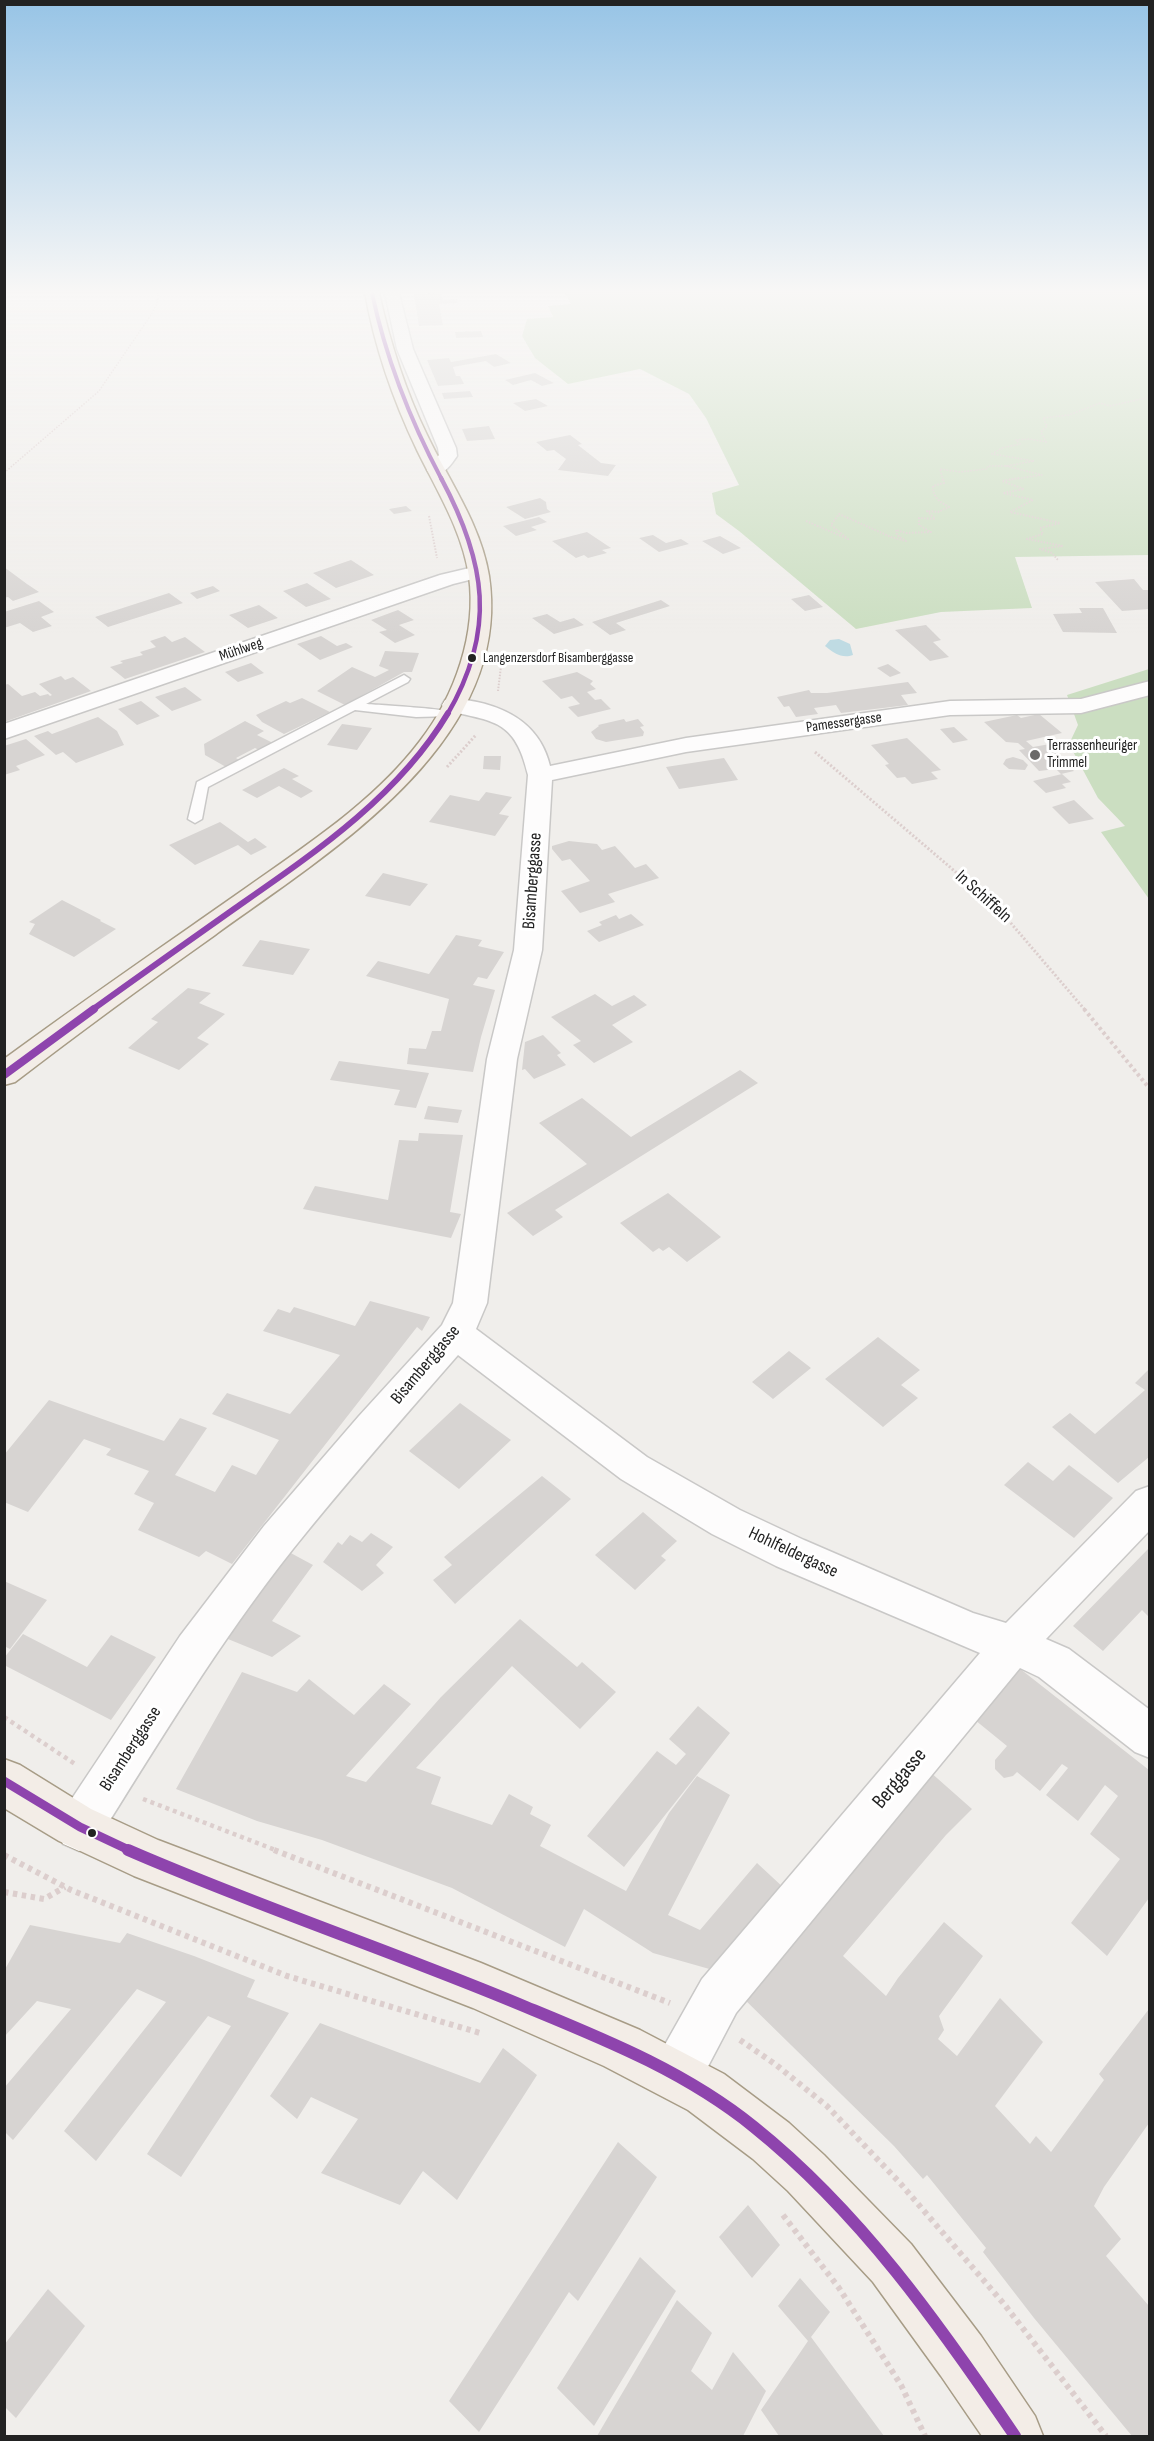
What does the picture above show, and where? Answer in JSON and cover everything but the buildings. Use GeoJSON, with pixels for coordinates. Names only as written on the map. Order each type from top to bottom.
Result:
{"type":"FeatureCollection","features":[{"type":"Feature","properties":{"kind":"main road"},"geometry":{"type":"LineString","coordinates":[[4,1075],[327,840],[398,780],[430,745],[464,681],[477,639],[481,607],[478,572],[462,523],[407,407]]}},
{"type":"Feature","properties":{"kind":"main road"},"geometry":{"type":"LineString","coordinates":[[4,1781],[46,1810],[79,1828],[150,1860],[481,1987],[568,2023],[706,2092],[771,2141],[806,2173],[892,2263],[961,2356],[1016,2436]]}},
{"type":"Feature","properties":{"kind":"street"},"geometry":{"type":"LineString","coordinates":[[430,407],[447,448],[448,456],[436,470]]}},
{"type":"Feature","properties":{"kind":"street","name":"Mühlweg"},"geometry":{"type":"LineString","coordinates":[[4,732],[447,579],[478,572]]}},
{"type":"Feature","properties":{"kind":"street","name":"Pamessergasse"},"geometry":{"type":"LineString","coordinates":[[540,776],[686,745],[964,707],[1081,706],[1149,688]]}},
{"type":"Feature","properties":{"kind":"street","name":"Bisamberggasse"},"geometry":{"type":"LineString","coordinates":[[79,1828],[195,1650],[278,1538],[372,1427],[456,1334],[470,1303],[502,1059],[528,950],[540,776],[537,759],[524,737],[448,714]]}},
{"type":"Feature","properties":{"kind":"street","name":"Hohlfeldergasse"},"geometry":{"type":"LineString","coordinates":[[456,1334],[634,1468],[726,1522],[800,1557],[967,1629],[1013,1645],[1054,1663],[1149,1737]]}},
{"type":"Feature","properties":{"kind":"street","name":"Berggasse"},"geometry":{"type":"LineString","coordinates":[[676,2075],[726,1987],[1013,1645],[1149,1503]]}},
{"type":"Feature","properties":{"kind":"lane"},"geometry":{"type":"LineString","coordinates":[[195,819],[202,785],[404,679]]}},
{"type":"Feature","properties":{"kind":"lane"},"geometry":{"type":"LineString","coordinates":[[353,706],[448,714]]}},
{"type":"Feature","properties":{"kind":"path"},"geometry":{"type":"LineString","coordinates":[[4,473],[82,407]]}},
{"type":"Feature","properties":{"kind":"path"},"geometry":{"type":"LineString","coordinates":[[1006,466],[1034,462],[992,454],[1002,448],[1020,444],[1016,440],[1030,439],[1046,442],[1041,432],[1047,426],[1043,418],[1069,415],[1090,407]]}},
{"type":"Feature","properties":{"kind":"path"},"geometry":{"type":"LineString","coordinates":[[806,521],[848,539],[831,525],[839,514],[891,537],[906,541],[897,535],[896,530],[906,533],[931,532],[919,525],[919,518],[935,519],[927,511],[938,512],[949,507],[938,501],[933,491],[933,486],[944,483],[940,469],[960,472],[987,469],[988,466],[993,465],[1006,466],[1042,474],[1002,481],[1024,489],[1003,493],[1033,501],[1010,512],[1060,523],[1040,528],[1043,534],[1027,539],[1063,546],[1040,549],[1052,553],[1058,560]]}},
{"type":"Feature","properties":{"kind":"path","name":"In Schiffeln"},"geometry":{"type":"LineString","coordinates":[[790,730],[998,908],[1031,944],[1149,1089]]}},
{"type":"Feature","properties":{"kind":"path"},"geometry":{"type":"LineString","coordinates":[[4,1717],[107,1785],[707,2017],[775,2064],[827,2106],[900,2183],[1004,2304],[1106,2436]]}},
{"type":"Feature","properties":{"kind":"path"},"geometry":{"type":"LineString","coordinates":[[4,1855],[65,1887],[287,1976],[487,2035]]}},
{"type":"Feature","properties":{"kind":"path"},"geometry":{"type":"LineString","coordinates":[[4,1892],[44,1899],[65,1887]]}},
{"type":"Feature","properties":{"kind":"path"},"geometry":{"type":"LineString","coordinates":[[778,2209],[852,2307],[902,2385],[926,2436]]}},
{"type":"Feature","properties":{"kind":"green space"},"geometry":{"type":"Polygon","coordinates":[[[698,407],[1149,407],[1149,555],[1015,557],[1032,608],[941,612],[856,629],[716,514],[712,493],[739,485],[706,418],[698,407]]]}},
{"type":"Feature","properties":{"kind":"green space"},"geometry":{"type":"Polygon","coordinates":[[[1149,669],[1149,899],[1101,832],[1125,826],[1098,798],[1069,744],[1078,725],[1067,695],[1149,669]]]}},
{"type":"Feature","properties":{"kind":"water"},"geometry":{"type":"Polygon","coordinates":[[[839,639],[850,644],[853,655],[842,656],[825,646],[830,640],[839,639]]]}},
{"type":"Feature","properties":{"kind":"transit line"},"geometry":{"type":"LineString","coordinates":[[4,1075],[129,983],[298,864],[347,826],[393,784],[433,738],[462,688],[479,634],[479,575],[462,520],[406,407]]}},
{"type":"Feature","properties":{"kind":"transit line"},"geometry":{"type":"LineString","coordinates":[[4,1781],[41,1805],[119,1846],[537,2011],[638,2055],[706,2092],[753,2125],[797,2163],[838,2204],[914,2294],[1015,2436]]}},
{"type":"Feature","properties":{"kind":"place","name":"Langenzersdorf Bisamberggasse"},"geometry":{"type":"Point","coordinates":[472,658]}},
{"type":"Feature","properties":{"kind":"place","name":"Terrassenheuriger Trimmel"},"geometry":{"type":"Point","coordinates":[1035,755]}}]}
